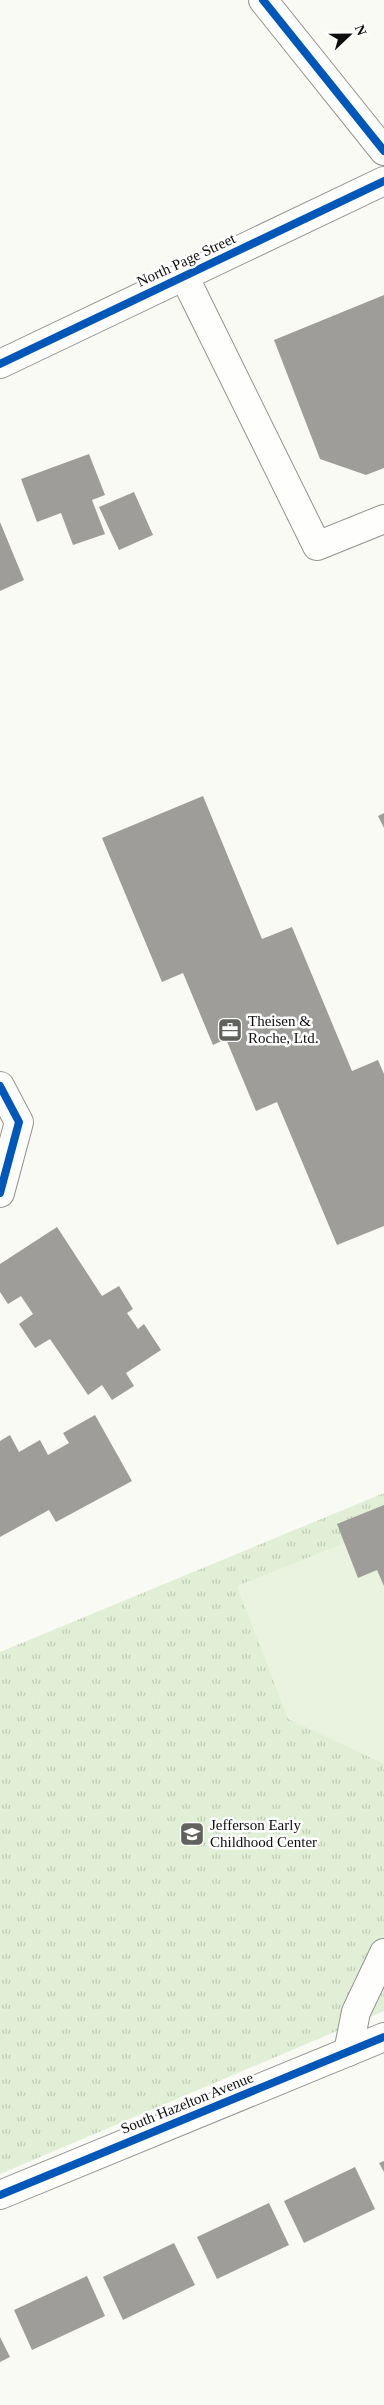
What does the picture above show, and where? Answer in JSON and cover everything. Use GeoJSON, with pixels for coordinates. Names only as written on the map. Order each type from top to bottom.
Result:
{"type":"FeatureCollection","features":[{"type":"Feature","properties":{"kind":"street"},"geometry":{"type":"LineString","coordinates":[[263,0],[384,151]]}},
{"type":"Feature","properties":{"kind":"street","name":"North Page Street"},"geometry":{"type":"LineString","coordinates":[[0,364],[384,181]]}},
{"type":"Feature","properties":{"kind":"street"},"geometry":{"type":"LineString","coordinates":[[184,276],[317,546],[384,519]]}},
{"type":"Feature","properties":{"kind":"street"},"geometry":{"type":"LineString","coordinates":[[0,1086],[18,1122],[0,1193]]}},
{"type":"Feature","properties":{"kind":"street"},"geometry":{"type":"LineString","coordinates":[[348,2052],[356,2012],[384,1953]]}},
{"type":"Feature","properties":{"kind":"street","name":"South Hazelton Avenue"},"geometry":{"type":"LineString","coordinates":[[0,2195],[384,2037]]}},
{"type":"Feature","properties":{"kind":"green space","name":"Jefferson Early Childhood Center"},"geometry":{"type":"Polygon","coordinates":[[[384,1493],[384,2011],[0,2174],[0,1652],[384,1493]]]}},
{"type":"Feature","properties":{"kind":"green space"},"geometry":{"type":"Polygon","coordinates":[[[384,1527],[384,1764],[288,1719],[237,1586],[384,1527]]]}},
{"type":"Feature","properties":{"kind":"building"},"geometry":{"type":"Polygon","coordinates":[[[384,295],[384,468],[366,475],[320,459],[274,340],[384,295]]]}},
{"type":"Feature","properties":{"kind":"building"},"geometry":{"type":"Polygon","coordinates":[[[89,454],[105,495],[92,500],[105,534],[73,545],[61,513],[37,522],[21,479],[89,454]]]}},
{"type":"Feature","properties":{"kind":"building"},"geometry":{"type":"Polygon","coordinates":[[[134,492],[153,535],[119,550],[99,507],[134,492]]]}},
{"type":"Feature","properties":{"kind":"building"},"geometry":{"type":"Polygon","coordinates":[[[0,522],[24,580],[0,591],[0,522]]]}},
{"type":"Feature","properties":{"kind":"building"},"geometry":{"type":"Polygon","coordinates":[[[203,796],[262,939],[292,927],[352,1071],[378,1060],[384,1074],[384,1226],[337,1245],[277,1102],[256,1111],[226,1039],[213,1045],[183,973],[162,982],[102,838],[203,796]]]}},
{"type":"Feature","properties":{"kind":"building"},"geometry":{"type":"Polygon","coordinates":[[[384,813],[384,828],[378,816],[384,813]]]}},
{"type":"Feature","properties":{"kind":"building"},"geometry":{"type":"Polygon","coordinates":[[[57,1227],[102,1296],[119,1286],[133,1309],[127,1313],[138,1329],[144,1324],[161,1350],[126,1373],[134,1386],[112,1400],[102,1385],[88,1395],[50,1339],[35,1348],[19,1324],[33,1314],[21,1296],[8,1304],[0,1292],[0,1264],[57,1227]]]}},
{"type":"Feature","properties":{"kind":"building"},"geometry":{"type":"Polygon","coordinates":[[[95,1415],[132,1481],[56,1522],[49,1510],[0,1537],[0,1441],[10,1435],[19,1452],[40,1440],[48,1455],[69,1443],[63,1433],[95,1415]]]}},
{"type":"Feature","properties":{"kind":"building"},"geometry":{"type":"Polygon","coordinates":[[[384,1505],[384,1586],[377,1570],[358,1578],[337,1524],[384,1505]]]}},
{"type":"Feature","properties":{"kind":"building"},"geometry":{"type":"Polygon","coordinates":[[[384,2161],[384,2172],[379,2163],[384,2161]]]}},
{"type":"Feature","properties":{"kind":"building"},"geometry":{"type":"Polygon","coordinates":[[[355,2167],[375,2209],[304,2243],[284,2201],[355,2167]]]}},
{"type":"Feature","properties":{"kind":"building"},"geometry":{"type":"Polygon","coordinates":[[[269,2203],[289,2245],[217,2279],[197,2237],[269,2203]]]}},
{"type":"Feature","properties":{"kind":"building"},"geometry":{"type":"Polygon","coordinates":[[[174,2243],[195,2285],[123,2320],[103,2277],[174,2243]]]}},
{"type":"Feature","properties":{"kind":"building"},"geometry":{"type":"Polygon","coordinates":[[[87,2276],[105,2316],[32,2350],[14,2310],[87,2276]]]}},
{"type":"Feature","properties":{"kind":"building"},"geometry":{"type":"Polygon","coordinates":[[[0,2337],[10,2357],[0,2362],[0,2337]]]}},
{"type":"Feature","properties":{"kind":"cycle path"},"geometry":{"type":"LineString","coordinates":[[263,0],[384,151]]}},
{"type":"Feature","properties":{"kind":"cycle path"},"geometry":{"type":"LineString","coordinates":[[0,364],[384,181]]}},
{"type":"Feature","properties":{"kind":"cycle path"},"geometry":{"type":"LineString","coordinates":[[0,1086],[19,1122],[0,1193]]}},
{"type":"Feature","properties":{"kind":"cycle path"},"geometry":{"type":"LineString","coordinates":[[0,2195],[384,2037]]}},
{"type":"Feature","properties":{"kind":"place","name":"Theisen & Roche, Ltd."},"geometry":{"type":"Point","coordinates":[230,1030]}},
{"type":"Feature","properties":{"kind":"place","name":"Jefferson Early Childhood Center"},"geometry":{"type":"Point","coordinates":[192,1834]}}]}
